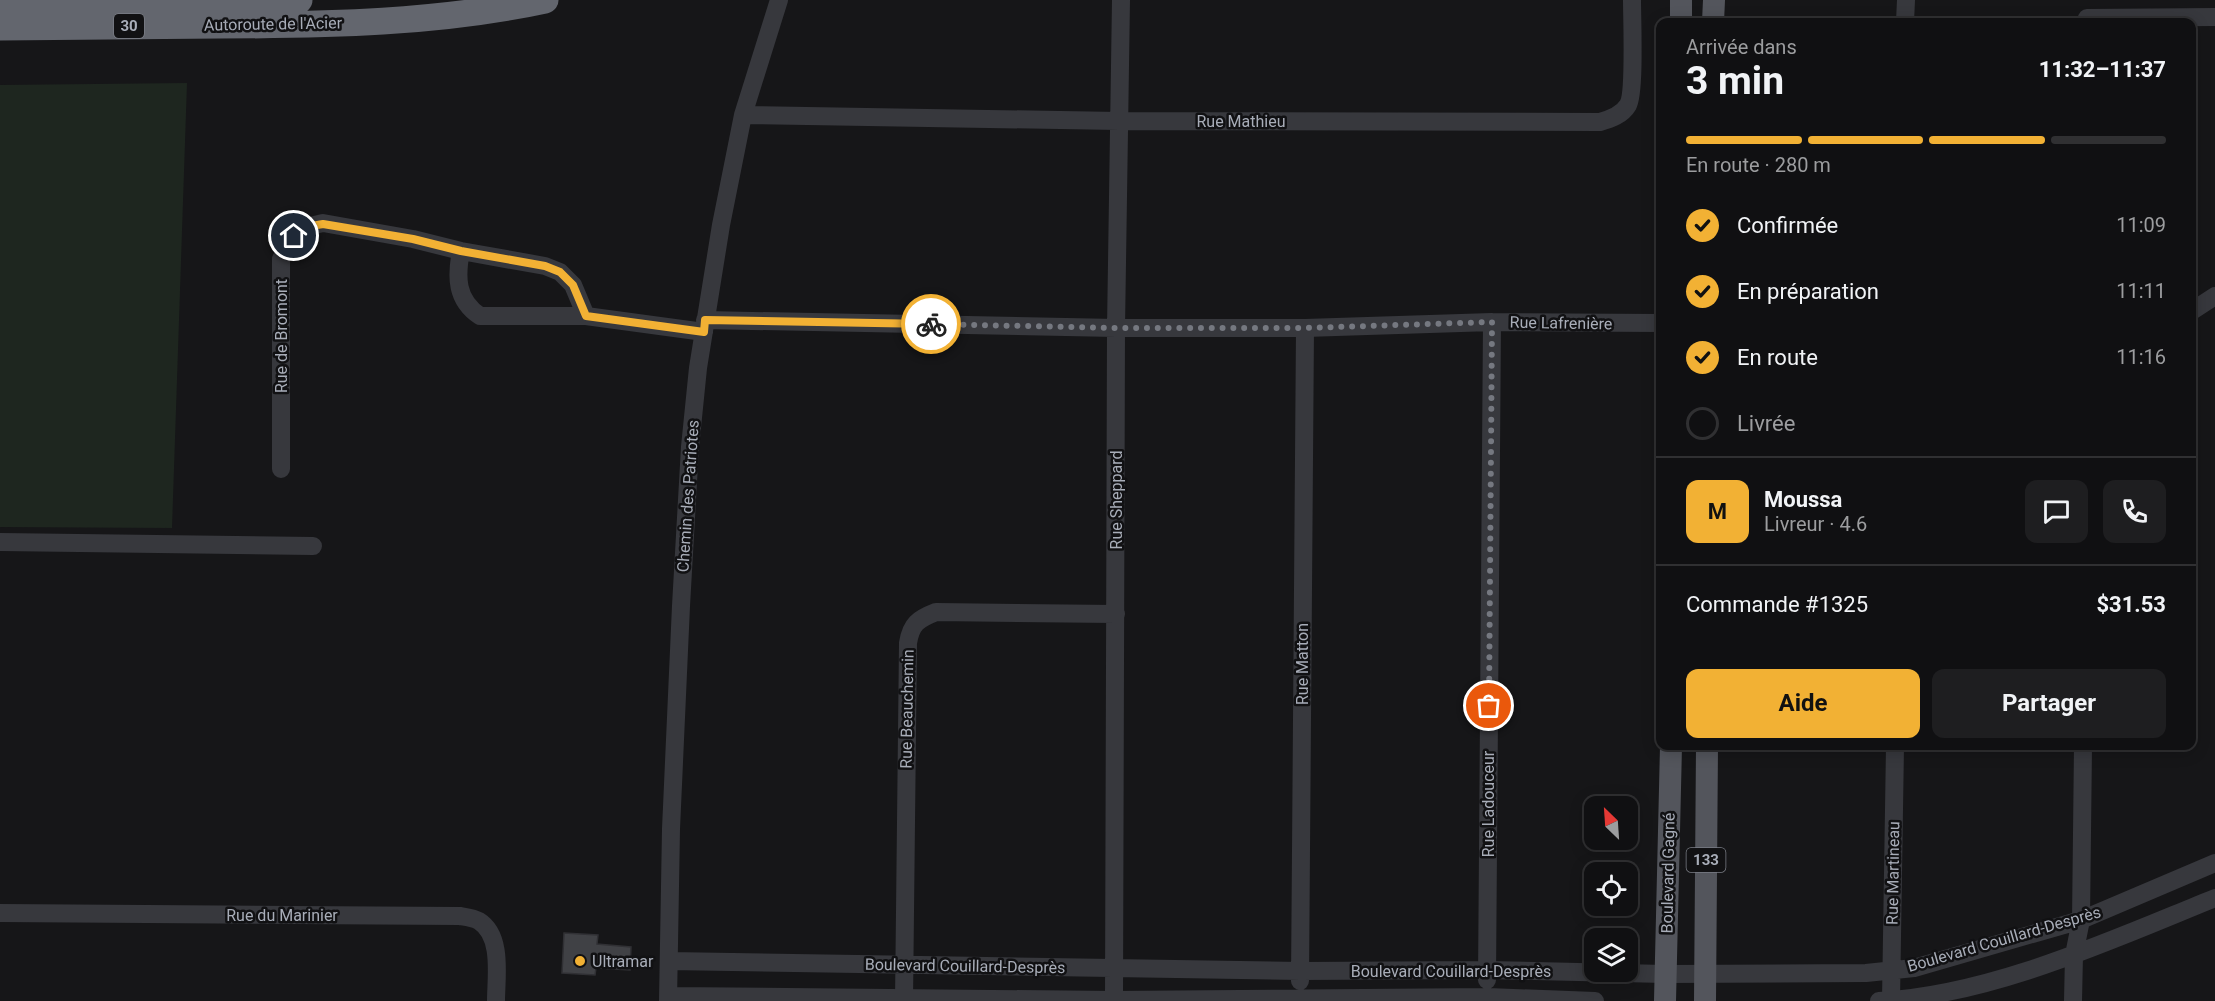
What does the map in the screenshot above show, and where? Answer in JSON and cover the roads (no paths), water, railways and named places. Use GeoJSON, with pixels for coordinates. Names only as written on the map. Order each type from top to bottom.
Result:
{"type":"FeatureCollection","features":[{"type":"Feature","properties":{"kind":"highway","name":"Autoroute de l'Acier"},"geometry":{"type":"LineString","coordinates":[[0,27],[258,14],[299,0]]}},
{"type":"Feature","properties":{"kind":"highway","name":"Autoroute de l'Acier"},"geometry":{"type":"LineString","coordinates":[[0,4],[375,21],[448,15],[545,0]]}},
{"type":"Feature","properties":{"kind":"main road"},"geometry":{"type":"LineString","coordinates":[[1681,0],[1681,18]]}},
{"type":"Feature","properties":{"kind":"main road"},"geometry":{"type":"LineString","coordinates":[[1713,18],[1714,0]]}},
{"type":"Feature","properties":{"kind":"main road","name":"Boulevard Gagné"},"geometry":{"type":"LineString","coordinates":[[1665,1001],[1671,750]]}},
{"type":"Feature","properties":{"kind":"main road","name":"133"},"geometry":{"type":"LineString","coordinates":[[1705,1001],[1707,750]]}},
{"type":"Feature","properties":{"kind":"street","name":"Chemin des Patriotes"},"geometry":{"type":"LineString","coordinates":[[668,998],[682,572],[690,447],[704,326],[743,115],[779,0]]}},
{"type":"Feature","properties":{"kind":"street","name":"Rue Sheppard"},"geometry":{"type":"LineString","coordinates":[[1114,1000],[1116,328],[1120,0]]}},
{"type":"Feature","properties":{"kind":"street","name":"Rue Mathieu"},"geometry":{"type":"LineString","coordinates":[[743,115],[1119,121],[1600,122],[1623,111],[1631,96],[1632,0]]}},
{"type":"Feature","properties":{"kind":"street"},"geometry":{"type":"LineString","coordinates":[[1905,18],[1906,0]]}},
{"type":"Feature","properties":{"kind":"street"},"geometry":{"type":"LineString","coordinates":[[2087,13],[2215,17]]}},
{"type":"Feature","properties":{"kind":"street","name":"Rue de Bromont"},"geometry":{"type":"LineString","coordinates":[[281,469],[281,259],[294,236],[306,227],[323,224],[413,239],[461,251],[545,266],[560,272],[573,285],[586,316]]}},
{"type":"Feature","properties":{"kind":"street"},"geometry":{"type":"LineString","coordinates":[[461,251],[457,274],[460,293],[470,309],[480,316],[586,316],[704,326]]}},
{"type":"Feature","properties":{"kind":"street"},"geometry":{"type":"LineString","coordinates":[[2196,309],[2215,297]]}},
{"type":"Feature","properties":{"kind":"street","name":"Rue Lafrenière"},"geometry":{"type":"LineString","coordinates":[[704,326],[1305,328],[1492,322],[1656,323]]}},
{"type":"Feature","properties":{"kind":"street","name":"Rue Ladouceur"},"geometry":{"type":"LineString","coordinates":[[1488,997],[1492,322]]}},
{"type":"Feature","properties":{"kind":"street","name":"Rue Matton"},"geometry":{"type":"LineString","coordinates":[[1300,1000],[1305,328]]}},
{"type":"Feature","properties":{"kind":"street"},"geometry":{"type":"LineString","coordinates":[[0,542],[313,546]]}},
{"type":"Feature","properties":{"kind":"street","name":"Rue Beauchemin"},"geometry":{"type":"LineString","coordinates":[[904,999],[910,630],[921,618],[936,612],[1116,614]]}},
{"type":"Feature","properties":{"kind":"street","name":"Rue Martineau"},"geometry":{"type":"LineString","coordinates":[[1891,1000],[1895,750]]}},
{"type":"Feature","properties":{"kind":"street"},"geometry":{"type":"LineString","coordinates":[[2073,1001],[2074,955],[2081,920],[2083,750]]}},
{"type":"Feature","properties":{"kind":"street","name":"Boulevard Couillard-Desprès"},"geometry":{"type":"LineString","coordinates":[[669,962],[1300,971],[1487,969],[1665,974],[1866,973],[1914,968],[2081,920],[2215,863]]}},
{"type":"Feature","properties":{"kind":"street","name":"Boulevard Couillard-Desprès"},"geometry":{"type":"LineString","coordinates":[[1879,1001],[1908,999],[1979,984],[2074,955],[2215,898]]}},
{"type":"Feature","properties":{"kind":"street","name":"Rue du Marinier"},"geometry":{"type":"LineString","coordinates":[[0,913],[460,916],[478,921],[491,935],[496,957],[496,1001]]}},
{"type":"Feature","properties":{"kind":"street","name":"Boulevard Couillard-Desprès"},"geometry":{"type":"LineString","coordinates":[[668,998],[1300,1000],[1488,997],[1595,1001]]}},
{"type":"Feature","properties":{"kind":"place","name":"Ultramar"},"geometry":{"type":"Point","coordinates":[580,961]}}]}
